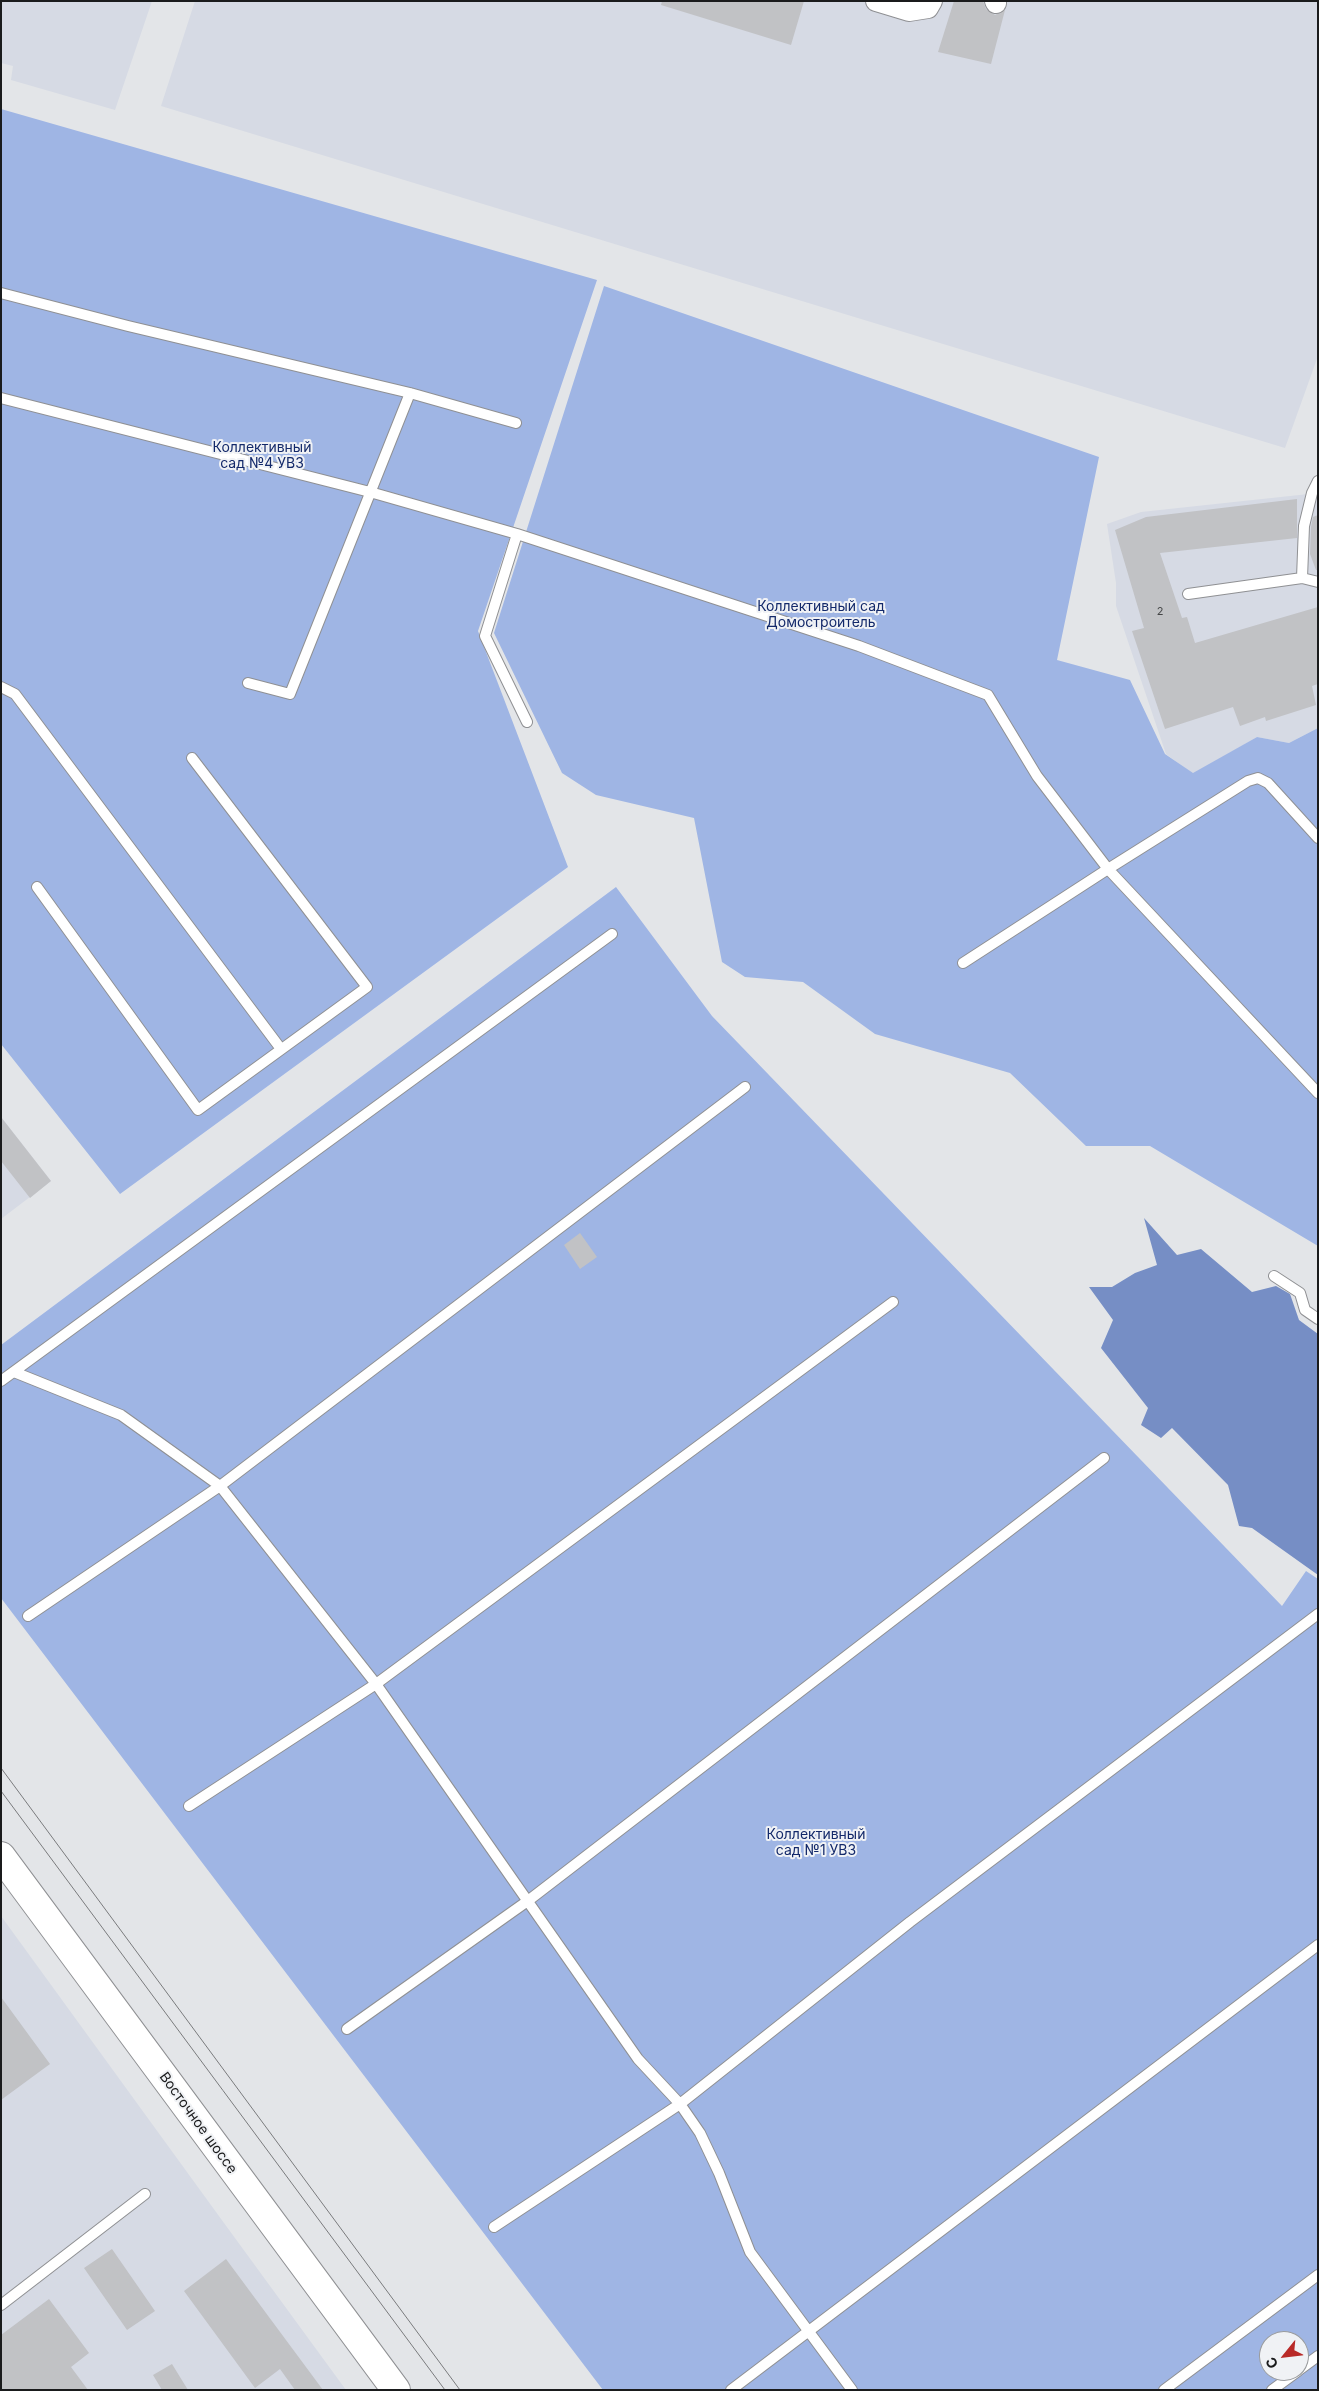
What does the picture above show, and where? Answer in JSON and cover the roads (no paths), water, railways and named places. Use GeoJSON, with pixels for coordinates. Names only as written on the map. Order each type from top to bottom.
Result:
{"type":"FeatureCollection","features":[{"type":"Feature","properties":{"kind":"main road","name":"Восточное шоссе"},"geometry":{"type":"LineString","coordinates":[[1,1856],[396,2390]]}},
{"type":"Feature","properties":{"kind":"street"},"geometry":{"type":"LineString","coordinates":[[876,1],[908,11],[928,8],[932,1]]}},
{"type":"Feature","properties":{"kind":"lane"},"geometry":{"type":"LineString","coordinates":[[1,292],[128,326],[410,394],[516,423]]}},
{"type":"Feature","properties":{"kind":"lane"},"geometry":{"type":"LineString","coordinates":[[248,683],[290,694],[410,394]]}},
{"type":"Feature","properties":{"kind":"lane"},"geometry":{"type":"LineString","coordinates":[[1,398],[370,492],[517,534],[859,646],[988,695],[1037,776],[1108,869],[1318,1093]]}},
{"type":"Feature","properties":{"kind":"lane"},"geometry":{"type":"LineString","coordinates":[[1302,578],[1304,526],[1312,493],[1318,481]]}},
{"type":"Feature","properties":{"kind":"lane"},"geometry":{"type":"LineString","coordinates":[[517,534],[485,636],[527,722]]}},
{"type":"Feature","properties":{"kind":"lane"},"geometry":{"type":"LineString","coordinates":[[1188,594],[1302,578],[1318,582]]}},
{"type":"Feature","properties":{"kind":"lane"},"geometry":{"type":"LineString","coordinates":[[1,687],[15,694],[281,1049]]}},
{"type":"Feature","properties":{"kind":"lane"},"geometry":{"type":"LineString","coordinates":[[36,887],[198,1110],[367,987],[192,758]]}},
{"type":"Feature","properties":{"kind":"lane"},"geometry":{"type":"LineString","coordinates":[[963,964],[1108,869],[1248,781],[1258,778],[1268,783],[1318,838]]}},
{"type":"Feature","properties":{"kind":"lane"},"geometry":{"type":"LineString","coordinates":[[1,1381],[612,934]]}},
{"type":"Feature","properties":{"kind":"lane"},"geometry":{"type":"LineString","coordinates":[[28,1616],[220,1486],[746,1087]]}},
{"type":"Feature","properties":{"kind":"lane"},"geometry":{"type":"LineString","coordinates":[[1274,1276],[1300,1293],[1305,1310],[1318,1319]]}},
{"type":"Feature","properties":{"kind":"lane"},"geometry":{"type":"LineString","coordinates":[[189,1806],[376,1684],[893,1302]]}},
{"type":"Feature","properties":{"kind":"lane"},"geometry":{"type":"LineString","coordinates":[[14,1372],[121,1415],[220,1486],[376,1684],[529,1900],[638,2059],[680,2104],[700,2133],[719,2173],[750,2252],[852,2390]]}},
{"type":"Feature","properties":{"kind":"lane"},"geometry":{"type":"LineString","coordinates":[[347,2029],[529,1900],[1104,1458]]}},
{"type":"Feature","properties":{"kind":"lane"},"geometry":{"type":"LineString","coordinates":[[494,2228],[680,2104],[910,1922],[1318,1614]]}},
{"type":"Feature","properties":{"kind":"lane"},"geometry":{"type":"LineString","coordinates":[[732,2390],[1318,1945]]}},
{"type":"Feature","properties":{"kind":"lane"},"geometry":{"type":"LineString","coordinates":[[1,2305],[145,2194]]}},
{"type":"Feature","properties":{"kind":"lane"},"geometry":{"type":"LineString","coordinates":[[1164,2390],[1318,2275]]}},
{"type":"Feature","properties":{"kind":"lane"},"geometry":{"type":"LineString","coordinates":[[1272,2390],[1284,2381]]}},
{"type":"Feature","properties":{"kind":"tram line"},"geometry":{"type":"LineString","coordinates":[[1,1768],[460,2390]]}},
{"type":"Feature","properties":{"kind":"tram line"},"geometry":{"type":"LineString","coordinates":[[1,1791],[445,2390]]}},
{"type":"Feature","properties":{"kind":"park label","name":"Коллективный сад №4 УВЗ"},"geometry":{"type":"Point","coordinates":[262,456]}},
{"type":"Feature","properties":{"kind":"park label","name":"Коллективный сад Домостроитель"},"geometry":{"type":"Point","coordinates":[821,616]}},
{"type":"Feature","properties":{"kind":"park label","name":"Коллективный сад №1 УВЗ"},"geometry":{"type":"Point","coordinates":[816,1844]}}]}
